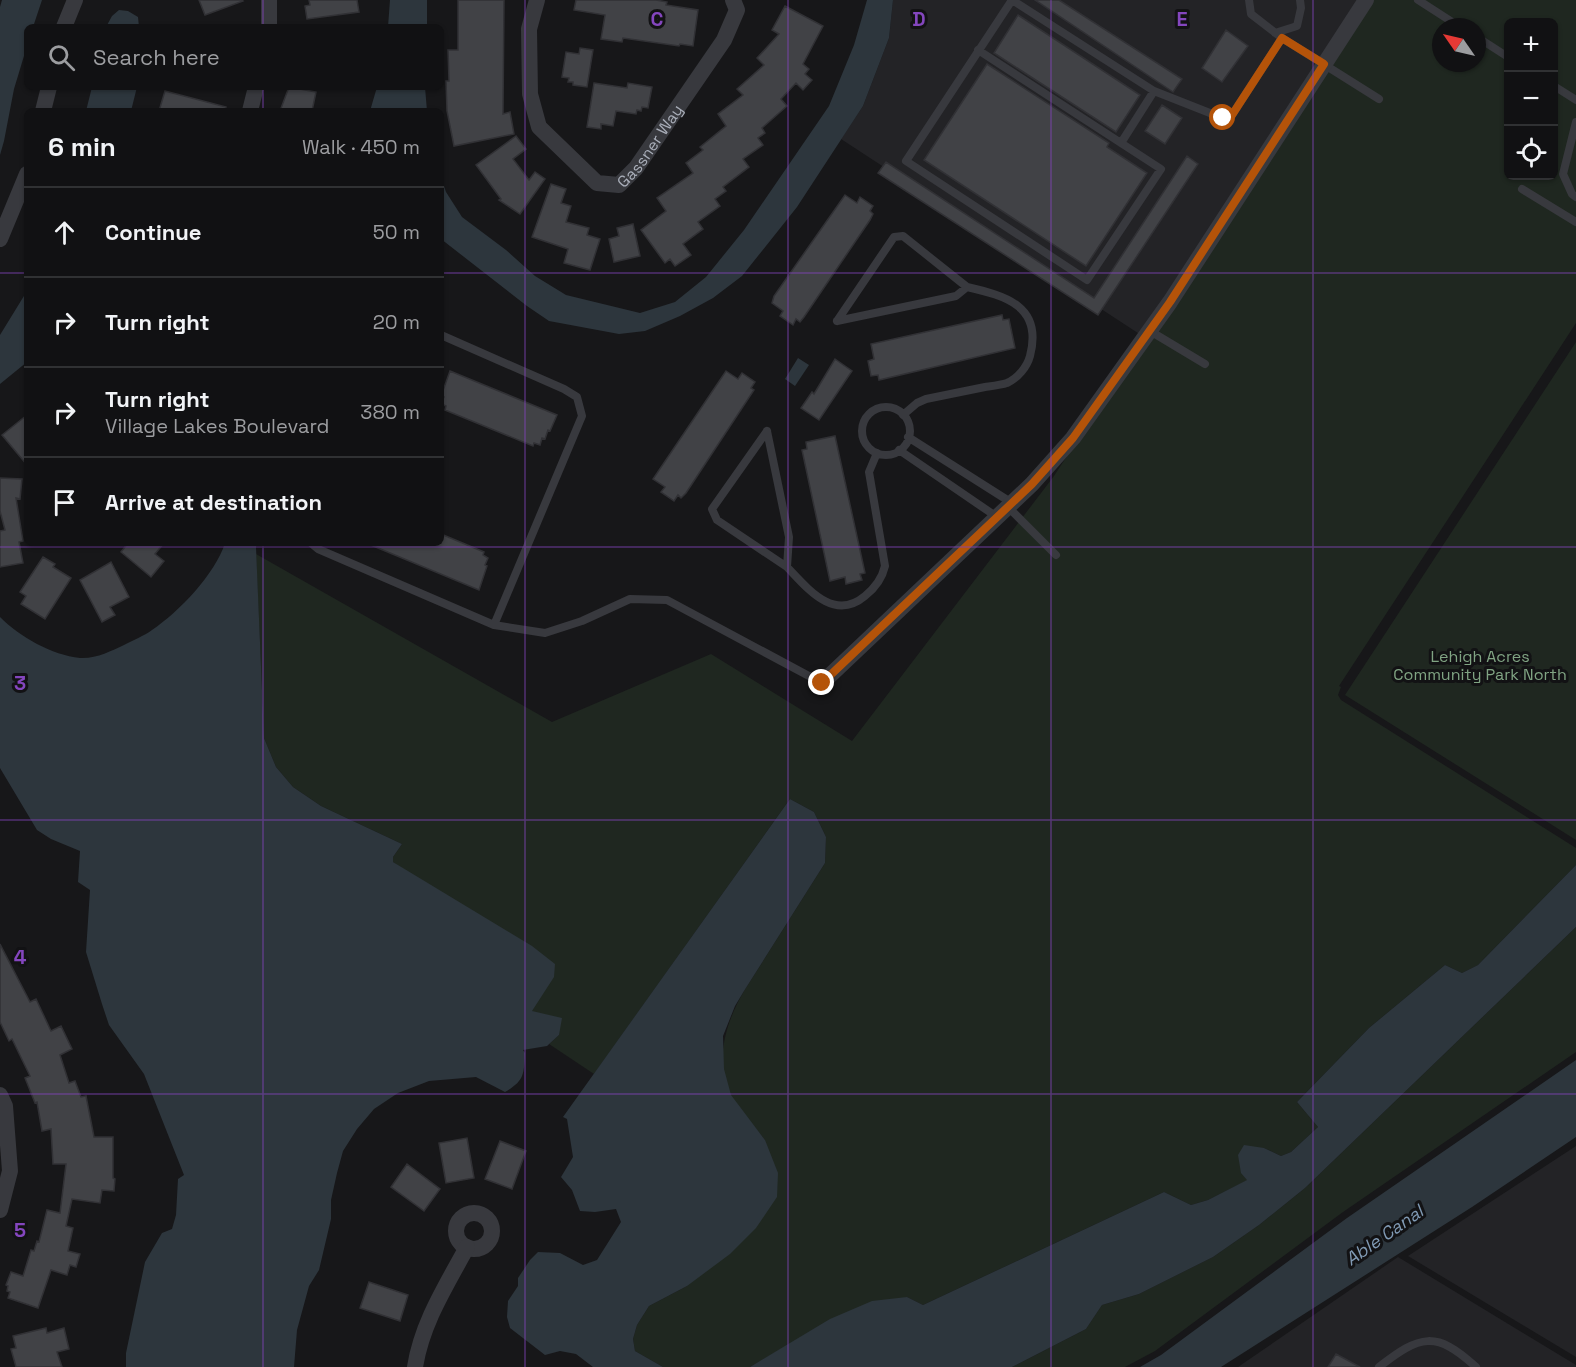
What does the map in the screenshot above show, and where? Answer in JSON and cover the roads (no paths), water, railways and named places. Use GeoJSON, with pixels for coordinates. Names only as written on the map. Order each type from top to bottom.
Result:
{"type":"FeatureCollection","features":[{"type":"Feature","properties":{"kind":"street"},"geometry":{"type":"LineString","coordinates":[[65,24],[75,0]]}},
{"type":"Feature","properties":{"kind":"street"},"geometry":{"type":"LineString","coordinates":[[269,0],[269,24]]}},
{"type":"Feature","properties":{"kind":"street","name":"Gassner Way"},"geometry":{"type":"LineString","coordinates":[[537,0],[529,29],[530,94],[539,127],[597,183],[619,185],[636,168],[724,40],[737,10],[733,0]]}},
{"type":"Feature","properties":{"kind":"street"},"geometry":{"type":"LineString","coordinates":[[822,683],[1032,484],[1073,438],[1150,331],[1366,0]]}},
{"type":"Feature","properties":{"kind":"street"},"geometry":{"type":"LineString","coordinates":[[44,108],[48,90]]}},
{"type":"Feature","properties":{"kind":"street"},"geometry":{"type":"LineString","coordinates":[[251,108],[255,90]]}},
{"type":"Feature","properties":{"kind":"street"},"geometry":{"type":"LineString","coordinates":[[0,239],[24,181]]}},
{"type":"Feature","properties":{"kind":"street"},"geometry":{"type":"LineString","coordinates":[[0,1095],[5,1106],[10,1171],[0,1210]]}},
{"type":"Feature","properties":{"kind":"street"},"geometry":{"type":"LineString","coordinates":[[415,1367],[418,1347],[435,1304],[467,1247]]}},
{"type":"Feature","properties":{"kind":"lane"},"geometry":{"type":"LineString","coordinates":[[978,50],[1161,169],[1087,280],[906,161],[978,50],[1012,0],[1154,91],[1220,117],[1228,117],[1235,111],[1279,35],[1297,26],[1302,8],[1300,0]]}},
{"type":"Feature","properties":{"kind":"lane"},"geometry":{"type":"LineString","coordinates":[[1249,0],[1251,14],[1279,35],[1379,99]]}},
{"type":"Feature","properties":{"kind":"lane"},"geometry":{"type":"LineString","coordinates":[[1418,0],[1447,18]]}},
{"type":"Feature","properties":{"kind":"lane"},"geometry":{"type":"LineString","coordinates":[[1486,43],[1504,54]]}},
{"type":"Feature","properties":{"kind":"lane"},"geometry":{"type":"LineString","coordinates":[[1558,89],[1576,100]]}},
{"type":"Feature","properties":{"kind":"lane"},"geometry":{"type":"LineString","coordinates":[[1121,143],[1154,91]]}},
{"type":"Feature","properties":{"kind":"lane"},"geometry":{"type":"LineString","coordinates":[[1576,122],[1563,174],[1572,194],[1576,197]]}},
{"type":"Feature","properties":{"kind":"lane"},"geometry":{"type":"LineString","coordinates":[[1522,189],[1576,222]]}},
{"type":"Feature","properties":{"kind":"lane"},"geometry":{"type":"LineString","coordinates":[[903,415],[917,403],[926,399],[1008,382],[1027,365],[1034,342],[1033,328],[1026,314],[1015,304],[999,295],[967,286],[903,236],[897,236],[894,237],[837,321],[956,296],[967,286]]}},
{"type":"Feature","properties":{"kind":"lane"},"geometry":{"type":"LineString","coordinates":[[1150,331],[1205,364]]}},
{"type":"Feature","properties":{"kind":"lane"},"geometry":{"type":"LineString","coordinates":[[444,336],[564,389],[577,397],[582,416],[494,625]]}},
{"type":"Feature","properties":{"kind":"lane"},"geometry":{"type":"LineString","coordinates":[[890,407],[903,415],[908,422],[908,437],[899,450],[892,453],[877,453],[865,443],[862,428],[864,420],[875,409],[890,407]]}},
{"type":"Feature","properties":{"kind":"lane"},"geometry":{"type":"LineString","coordinates":[[788,567],[789,537],[767,430],[712,509],[717,520],[788,567],[810,591],[826,602],[838,606],[857,602],[873,590],[882,578],[885,566],[868,472],[877,453]]}},
{"type":"Feature","properties":{"kind":"lane"},"geometry":{"type":"LineString","coordinates":[[908,437],[1006,509],[1056,555]]}},
{"type":"Feature","properties":{"kind":"lane"},"geometry":{"type":"LineString","coordinates":[[899,450],[1006,509]]}},
{"type":"Feature","properties":{"kind":"lane"},"geometry":{"type":"LineString","coordinates":[[314,546],[494,625],[545,633],[582,621],[630,599],[667,600],[822,683]]}},
{"type":"Feature","properties":{"kind":"lane"},"geometry":{"type":"LineString","coordinates":[[1379,1367],[1398,1352],[1418,1342],[1433,1340],[1450,1347],[1476,1367]]}},
{"type":"Feature","properties":{"kind":"water"},"geometry":{"type":"Polygon","coordinates":[[[2,0],[42,0],[34,24],[24,24],[24,56],[14,89],[0,155],[0,7],[2,0]]]}},
{"type":"Feature","properties":{"kind":"water"},"geometry":{"type":"Polygon","coordinates":[[[390,0],[427,0],[427,24],[388,24],[390,0]]]}},
{"type":"Feature","properties":{"kind":"water"},"geometry":{"type":"Polygon","coordinates":[[[867,0],[893,0],[889,38],[863,106],[797,207],[742,276],[713,298],[680,316],[645,331],[619,334],[549,321],[444,241],[444,186],[462,217],[506,250],[535,276],[566,295],[640,313],[675,302],[706,277],[744,230],[829,106],[854,45],[867,0]]]}},
{"type":"Feature","properties":{"kind":"water"},"geometry":{"type":"Polygon","coordinates":[[[119,10],[128,11],[138,17],[139,24],[108,24],[119,10]]]}},
{"type":"Feature","properties":{"kind":"water"},"geometry":{"type":"Polygon","coordinates":[[[91,90],[136,90],[132,108],[87,108],[91,90]]]}},
{"type":"Feature","properties":{"kind":"water"},"geometry":{"type":"Polygon","coordinates":[[[376,90],[425,90],[427,108],[371,108],[376,90]]]}},
{"type":"Feature","properties":{"kind":"water"},"geometry":{"type":"Polygon","coordinates":[[[24,296],[24,364],[0,384],[0,335],[24,296]]]}},
{"type":"Feature","properties":{"kind":"water"},"geometry":{"type":"Polygon","coordinates":[[[798,358],[809,365],[795,386],[785,379],[798,358]]]}},
{"type":"Feature","properties":{"kind":"water"},"geometry":{"type":"Polygon","coordinates":[[[224,546],[256,546],[264,738],[276,767],[293,787],[321,806],[402,844],[393,857],[393,862],[532,946],[555,964],[554,977],[532,1011],[562,1018],[559,1035],[547,1046],[523,1050],[525,1053],[522,1077],[505,1092],[476,1077],[429,1081],[398,1093],[374,1109],[357,1129],[343,1151],[337,1173],[331,1200],[331,1219],[319,1270],[309,1286],[297,1330],[294,1367],[126,1367],[126,1353],[145,1262],[162,1233],[172,1229],[176,1215],[178,1179],[184,1175],[144,1074],[109,1025],[102,1004],[86,952],[90,890],[78,882],[80,851],[51,839],[37,830],[0,768],[0,617],[27,638],[58,653],[80,658],[103,654],[146,634],[173,613],[205,579],[224,546]]]}},
{"type":"Feature","properties":{"kind":"water"},"geometry":{"type":"Polygon","coordinates":[[[790,799],[814,812],[826,837],[825,863],[735,1006],[723,1036],[724,1069],[731,1095],[765,1140],[778,1173],[777,1197],[756,1228],[730,1254],[687,1286],[649,1306],[637,1325],[633,1339],[635,1351],[663,1367],[593,1367],[576,1354],[560,1351],[545,1355],[510,1328],[507,1317],[508,1301],[518,1286],[518,1278],[538,1252],[560,1253],[583,1265],[597,1260],[621,1222],[616,1209],[595,1212],[580,1211],[572,1190],[561,1177],[573,1157],[567,1119],[563,1117],[790,799]]]}},
{"type":"Feature","properties":{"kind":"water"},"geometry":{"type":"Polygon","coordinates":[[[1576,865],[1576,927],[1305,1188],[1259,1225],[1213,1257],[1139,1294],[1102,1305],[1086,1329],[1012,1367],[750,1367],[830,1319],[872,1301],[907,1297],[923,1305],[1164,1192],[1191,1205],[1208,1200],[1247,1180],[1241,1173],[1238,1155],[1244,1145],[1264,1148],[1281,1156],[1291,1152],[1318,1127],[1297,1102],[1369,1028],[1445,965],[1462,973],[1478,965],[1576,865]]]}},
{"type":"Feature","properties":{"kind":"water","name":"Able Canal"},"geometry":{"type":"Polygon","coordinates":[[[1576,1060],[1576,1137],[1472,1207],[1221,1367],[1140,1367],[1161,1355],[1347,1218],[1576,1060]]]}},
{"type":"Feature","properties":{"kind":"park label","name":"Lehigh Acres Community Park North"},"geometry":{"type":"Point","coordinates":[1480,665]}}]}
